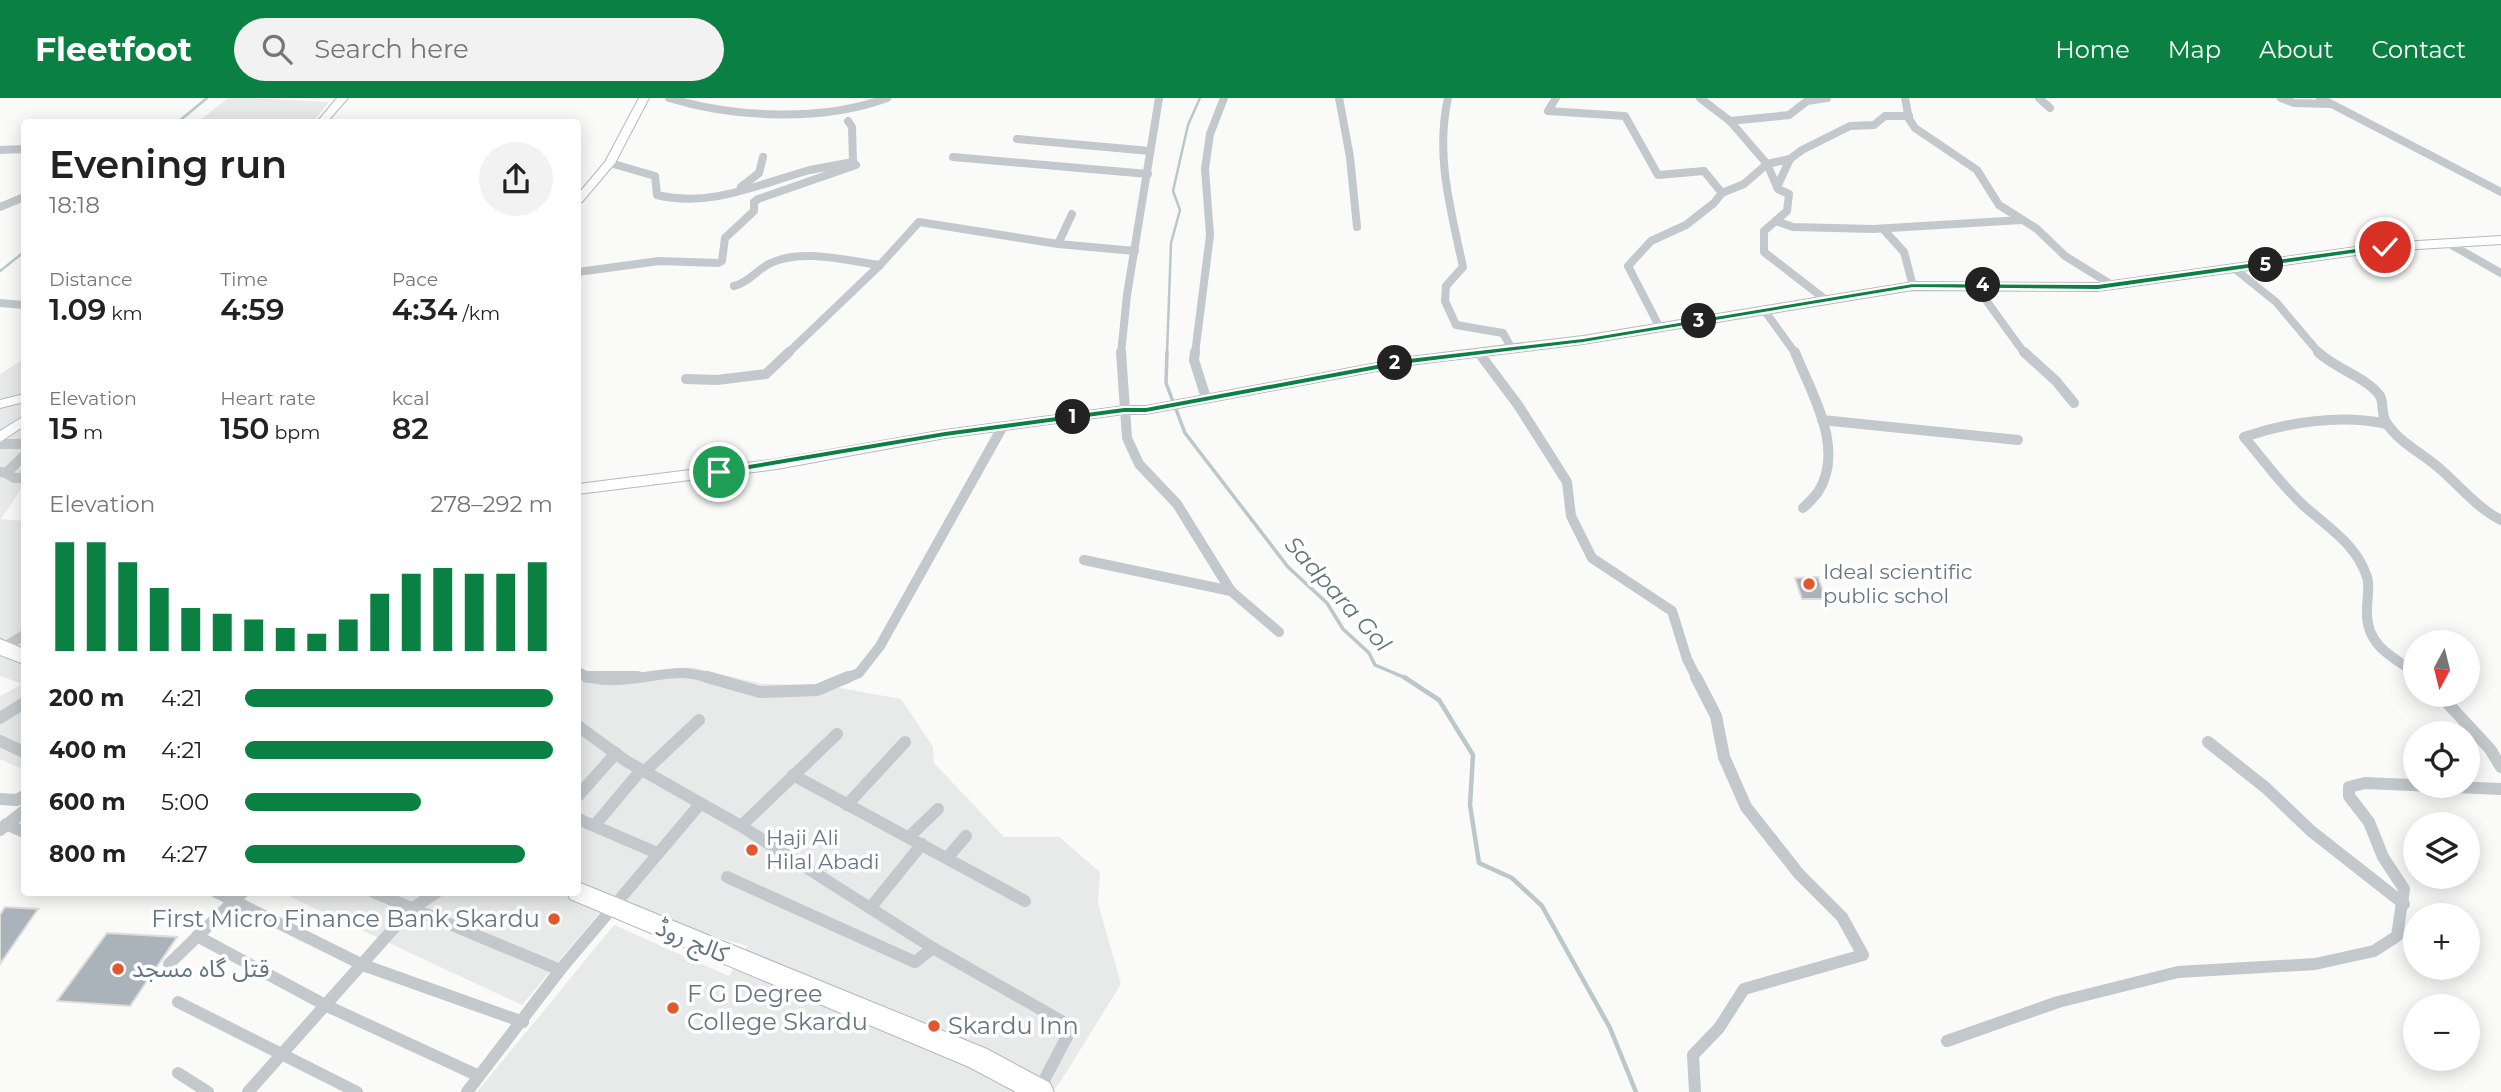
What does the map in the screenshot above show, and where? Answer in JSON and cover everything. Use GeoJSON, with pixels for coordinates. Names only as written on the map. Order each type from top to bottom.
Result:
{"type":"FeatureCollection","features":[{"type":"Feature","properties":{"kind":"highway"},"geometry":{"type":"LineString","coordinates":[[2,647],[21,656]]}},
{"type":"Feature","properties":{"kind":"highway","name":"کالج روڈ"},"geometry":{"type":"LineString","coordinates":[[581,893],[978,1058],[1040,1091]]}},
{"type":"Feature","properties":{"kind":"main road"},"geometry":{"type":"LineString","coordinates":[[324,119],[342,98]]}},
{"type":"Feature","properties":{"kind":"main road"},"geometry":{"type":"LineString","coordinates":[[581,197],[610,163],[644,98]]}},
{"type":"Feature","properties":{"kind":"main road"},"geometry":{"type":"LineString","coordinates":[[581,489],[777,464],[1003,426],[1124,410],[1146,410],[1409,361],[1660,328],[1913,286],[2112,285],[2385,247],[2501,240]]}},
{"type":"Feature","properties":{"kind":"main road"},"geometry":{"type":"LineString","coordinates":[[0,404],[21,399]]}},
{"type":"Feature","properties":{"kind":"main road"},"geometry":{"type":"LineString","coordinates":[[0,438],[21,422]]}},
{"type":"Feature","properties":{"kind":"street"},"geometry":{"type":"LineString","coordinates":[[669,98],[719,111],[739,112],[838,110],[875,104],[887,98]]}},
{"type":"Feature","properties":{"kind":"street"},"geometry":{"type":"LineString","coordinates":[[1159,98],[1121,349],[1127,438],[1139,464],[1177,505],[1231,591],[1279,632]]}},
{"type":"Feature","properties":{"kind":"street"},"geometry":{"type":"LineString","coordinates":[[1203,399],[1194,360],[1210,235],[1205,169],[1210,134],[1224,98]]}},
{"type":"Feature","properties":{"kind":"street"},"geometry":{"type":"LineString","coordinates":[[1339,98],[1350,157],[1357,227]]}},
{"type":"Feature","properties":{"kind":"street"},"geometry":{"type":"LineString","coordinates":[[1448,98],[1441,124],[1442,155],[1463,267],[1451,275],[1445,285],[1443,299],[1456,325],[1503,333],[1512,349]]}},
{"type":"Feature","properties":{"kind":"street"},"geometry":{"type":"LineString","coordinates":[[1556,98],[1548,111],[1625,116],[1658,175],[1704,170],[1722,193]]}},
{"type":"Feature","properties":{"kind":"street"},"geometry":{"type":"LineString","coordinates":[[1700,98],[1730,121],[1767,164],[1777,187],[1789,194],[1787,211],[1764,231],[1764,252],[1826,300]]}},
{"type":"Feature","properties":{"kind":"street"},"geometry":{"type":"LineString","coordinates":[[1730,121],[1789,115],[1807,102],[1827,98]]}},
{"type":"Feature","properties":{"kind":"street"},"geometry":{"type":"LineString","coordinates":[[1905,98],[1915,128],[1977,170],[1999,205],[2037,229],[2065,256],[2112,285]]}},
{"type":"Feature","properties":{"kind":"street"},"geometry":{"type":"LineString","coordinates":[[2039,98],[2050,108]]}},
{"type":"Feature","properties":{"kind":"street"},"geometry":{"type":"LineString","coordinates":[[2281,98],[2294,103],[2333,104]]}},
{"type":"Feature","properties":{"kind":"street"},"geometry":{"type":"LineString","coordinates":[[2320,98],[2501,191]]}},
{"type":"Feature","properties":{"kind":"street"},"geometry":{"type":"LineString","coordinates":[[1660,328],[1628,266],[1651,241],[1686,225],[1714,203],[1722,193],[1744,184],[1767,164],[1790,159],[1802,150],[1850,126],[1874,125],[1885,116],[1909,116]]}},
{"type":"Feature","properties":{"kind":"street"},"geometry":{"type":"LineString","coordinates":[[581,272],[659,261],[722,261],[726,238],[754,211],[754,202],[758,199],[852,169],[856,165],[853,162],[852,127],[848,121]]}},
{"type":"Feature","properties":{"kind":"street"},"geometry":{"type":"LineString","coordinates":[[1017,139],[1150,151]]}},
{"type":"Feature","properties":{"kind":"street"},"geometry":{"type":"LineString","coordinates":[[0,150],[21,149]]}},
{"type":"Feature","properties":{"kind":"street"},"geometry":{"type":"LineString","coordinates":[[733,192],[759,173],[764,157]]}},
{"type":"Feature","properties":{"kind":"street"},"geometry":{"type":"LineString","coordinates":[[953,158],[1148,174]]}},
{"type":"Feature","properties":{"kind":"street"},"geometry":{"type":"LineString","coordinates":[[1777,187],[1790,159]]}},
{"type":"Feature","properties":{"kind":"street"},"geometry":{"type":"LineString","coordinates":[[610,163],[655,176],[656,192],[661,197],[695,200],[853,162]]}},
{"type":"Feature","properties":{"kind":"street"},"geometry":{"type":"LineString","coordinates":[[0,207],[21,198]]}},
{"type":"Feature","properties":{"kind":"street"},"geometry":{"type":"LineString","coordinates":[[1058,244],[1072,214]]}},
{"type":"Feature","properties":{"kind":"street"},"geometry":{"type":"LineString","coordinates":[[1776,221],[1793,227],[1883,229],[2022,220]]}},
{"type":"Feature","properties":{"kind":"street"},"geometry":{"type":"LineString","coordinates":[[686,380],[717,380],[766,374],[880,265],[919,222],[1058,244],[1135,251]]}},
{"type":"Feature","properties":{"kind":"street"},"geometry":{"type":"LineString","coordinates":[[1883,229],[1904,252],[1913,286]]}},
{"type":"Feature","properties":{"kind":"street"},"geometry":{"type":"LineString","coordinates":[[2448,243],[2501,273]]}},
{"type":"Feature","properties":{"kind":"street"},"geometry":{"type":"LineString","coordinates":[[734,286],[744,284],[760,274],[768,264],[790,259],[880,265]]}},
{"type":"Feature","properties":{"kind":"street"},"geometry":{"type":"LineString","coordinates":[[2235,269],[2276,302],[2313,348],[2330,364],[2376,391],[2381,397],[2387,424],[2395,434],[2437,466],[2470,498],[2501,520]]}},
{"type":"Feature","properties":{"kind":"street"},"geometry":{"type":"LineString","coordinates":[[1975,285],[2029,359],[2056,381],[2074,403]]}},
{"type":"Feature","properties":{"kind":"street"},"geometry":{"type":"LineString","coordinates":[[0,303],[21,305]]}},
{"type":"Feature","properties":{"kind":"street"},"geometry":{"type":"LineString","coordinates":[[1764,310],[1794,350],[1826,432],[1828,461],[1819,491],[1803,508]]}},
{"type":"Feature","properties":{"kind":"street"},"geometry":{"type":"LineString","coordinates":[[1479,352],[1518,405],[1567,482],[1571,516],[1592,558],[1672,611],[1687,659],[1716,716],[1724,757],[1746,807],[1799,874],[1842,918],[1863,955],[1744,989],[1718,1028],[1693,1055],[1695,1092]]}},
{"type":"Feature","properties":{"kind":"street"},"geometry":{"type":"LineString","coordinates":[[2387,424],[2366,419],[2337,421],[2270,428],[2244,437],[2303,505],[2338,532],[2347,544],[2368,578],[2366,622],[2373,641],[2389,656],[2403,664]]}},
{"type":"Feature","properties":{"kind":"street"},"geometry":{"type":"LineString","coordinates":[[1822,420],[2018,440]]}},
{"type":"Feature","properties":{"kind":"street"},"geometry":{"type":"LineString","coordinates":[[581,674],[588,678],[695,674],[760,692],[817,690],[859,673],[880,646],[1003,426]]}},
{"type":"Feature","properties":{"kind":"street"},"geometry":{"type":"LineString","coordinates":[[0,444],[21,444]]}},
{"type":"Feature","properties":{"kind":"street"},"geometry":{"type":"LineString","coordinates":[[21,458],[3,473],[21,478]]}},
{"type":"Feature","properties":{"kind":"street"},"geometry":{"type":"LineString","coordinates":[[1084,560],[1160,573],[1231,591]]}},
{"type":"Feature","properties":{"kind":"street"},"geometry":{"type":"LineString","coordinates":[[2,647],[21,637]]}},
{"type":"Feature","properties":{"kind":"street"},"geometry":{"type":"LineString","coordinates":[[0,718],[21,705]]}},
{"type":"Feature","properties":{"kind":"street"},"geometry":{"type":"LineString","coordinates":[[2450,707],[2467,727],[2485,741],[2496,754],[2501,767]]}},
{"type":"Feature","properties":{"kind":"street"},"geometry":{"type":"LineString","coordinates":[[595,825],[642,771],[699,720]]}},
{"type":"Feature","properties":{"kind":"street"},"geometry":{"type":"LineString","coordinates":[[581,728],[642,771],[741,826],[933,948],[1072,1027],[1040,1091]]}},
{"type":"Feature","properties":{"kind":"street"},"geometry":{"type":"LineString","coordinates":[[741,826],[837,734]]}},
{"type":"Feature","properties":{"kind":"street"},"geometry":{"type":"LineString","coordinates":[[0,741],[21,751]]}},
{"type":"Feature","properties":{"kind":"street"},"geometry":{"type":"LineString","coordinates":[[847,805],[905,742]]}},
{"type":"Feature","properties":{"kind":"street"},"geometry":{"type":"LineString","coordinates":[[2208,742],[2266,788],[2311,831],[2403,903]]}},
{"type":"Feature","properties":{"kind":"street"},"geometry":{"type":"LineString","coordinates":[[581,793],[616,753]]}},
{"type":"Feature","properties":{"kind":"street"},"geometry":{"type":"LineString","coordinates":[[793,775],[1025,901]]}},
{"type":"Feature","properties":{"kind":"street"},"geometry":{"type":"LineString","coordinates":[[2404,903],[2404,889],[2383,857],[2369,822],[2349,796],[2349,787],[2365,783],[2501,789]]}},
{"type":"Feature","properties":{"kind":"street"},"geometry":{"type":"LineString","coordinates":[[0,799],[21,798]]}},
{"type":"Feature","properties":{"kind":"street"},"geometry":{"type":"LineString","coordinates":[[467,1092],[560,970],[700,804]]}},
{"type":"Feature","properties":{"kind":"street"},"geometry":{"type":"LineString","coordinates":[[909,837],[938,809]]}},
{"type":"Feature","properties":{"kind":"street"},"geometry":{"type":"LineString","coordinates":[[3,827],[21,813]]}},
{"type":"Feature","properties":{"kind":"street"},"geometry":{"type":"LineString","coordinates":[[581,819],[657,853]]}},
{"type":"Feature","properties":{"kind":"street"},"geometry":{"type":"LineString","coordinates":[[3,827],[21,831]]}},
{"type":"Feature","properties":{"kind":"street"},"geometry":{"type":"LineString","coordinates":[[947,858],[966,836]]}},
{"type":"Feature","properties":{"kind":"street"},"geometry":{"type":"LineString","coordinates":[[871,907],[922,844]]}},
{"type":"Feature","properties":{"kind":"street"},"geometry":{"type":"LineString","coordinates":[[727,877],[915,962],[933,948]]}},
{"type":"Feature","properties":{"kind":"street"},"geometry":{"type":"LineString","coordinates":[[381,896],[560,970]]}},
{"type":"Feature","properties":{"kind":"street"},"geometry":{"type":"LineString","coordinates":[[248,1092],[410,910],[431,896]]}},
{"type":"Feature","properties":{"kind":"street"},"geometry":{"type":"LineString","coordinates":[[169,964],[239,897],[363,965],[523,1022]]}},
{"type":"Feature","properties":{"kind":"street"},"geometry":{"type":"LineString","coordinates":[[1947,1041],[2058,1002],[2178,972],[2315,964],[2374,951],[2397,936],[2403,909]]}},
{"type":"Feature","properties":{"kind":"street"},"geometry":{"type":"LineString","coordinates":[[197,936],[327,1006],[480,1076]]}},
{"type":"Feature","properties":{"kind":"street"},"geometry":{"type":"LineString","coordinates":[[178,1002],[357,1092]]}},
{"type":"Feature","properties":{"kind":"street"},"geometry":{"type":"LineString","coordinates":[[178,1073],[208,1092]]}},
{"type":"Feature","properties":{"kind":"shaded area"},"geometry":{"type":"Polygon","coordinates":[[[228,98],[329,102],[315,119],[202,119],[228,98]]]}},
{"type":"Feature","properties":{"kind":"shaded area"},"geometry":{"type":"Polygon","coordinates":[[[21,361],[21,464],[18,467],[21,470],[21,489],[1,519],[21,521],[21,683],[0,676],[0,374],[21,361]]]}},
{"type":"Feature","properties":{"kind":"shaded area"},"geometry":{"type":"Polygon","coordinates":[[[691,667],[763,684],[823,685],[901,699],[933,747],[934,763],[1004,837],[1059,837],[1100,872],[1098,903],[1121,984],[1059,1084],[1051,1092],[477,1092],[614,925],[729,976],[747,946],[624,910],[600,912],[522,1005],[288,896],[581,896],[581,672],[586,676],[632,676],[691,667]]]}},
{"type":"Feature","properties":{"kind":"shaded area"},"geometry":{"type":"Polygon","coordinates":[[[21,685],[21,769],[0,759],[0,696],[21,685]]]}},
{"type":"Feature","properties":{"kind":"building","name":"Ideal scientific public schol"},"geometry":{"type":"Polygon","coordinates":[[[1818,577],[1826,599],[1802,599],[1795,578],[1818,577]]]}},
{"type":"Feature","properties":{"kind":"building"},"geometry":{"type":"Polygon","coordinates":[[[5,907],[38,909],[0,964],[0,915],[5,907]]]}},
{"type":"Feature","properties":{"kind":"building","name":"قتل گاہ مسجد"},"geometry":{"type":"Polygon","coordinates":[[[107,933],[177,937],[130,1006],[57,1001],[107,933]]]}},
{"type":"Feature","properties":{"kind":"waterway"},"geometry":{"type":"LineString","coordinates":[[182,119],[207,98]]}},
{"type":"Feature","properties":{"kind":"waterway","name":"Sadpara Gol"},"geometry":{"type":"LineString","coordinates":[[1167,354],[1171,243],[1180,210],[1173,191],[1188,125],[1200,98]]}},
{"type":"Feature","properties":{"kind":"waterway"},"geometry":{"type":"LineString","coordinates":[[0,271],[21,254]]}},
{"type":"Feature","properties":{"kind":"waterway","name":"Sadpara Gol"},"geometry":{"type":"LineString","coordinates":[[1167,352],[1166,383],[1185,433],[1288,567],[1327,603],[1343,629],[1369,653],[1375,665],[1405,678]]}},
{"type":"Feature","properties":{"kind":"waterway","name":"Sadpara Gol"},"geometry":{"type":"LineString","coordinates":[[1405,678],[1439,700],[1473,755],[1470,805],[1479,863],[1512,878],[1542,906],[1610,1028],[1636,1092]]}},
{"type":"Feature","properties":{"kind":"place","name":"Ideal scientific public schol"},"geometry":{"type":"Point","coordinates":[1809,584]}},
{"type":"Feature","properties":{"kind":"place","name":"Haji Ali Hilal Abadi"},"geometry":{"type":"Point","coordinates":[752,850]}},
{"type":"Feature","properties":{"kind":"place","name":"First Micro Finance Bank Skardu"},"geometry":{"type":"Point","coordinates":[554,919]}},
{"type":"Feature","properties":{"kind":"place","name":"قتل گاہ مسجد"},"geometry":{"type":"Point","coordinates":[118,969]}},
{"type":"Feature","properties":{"kind":"place","name":"F G Degree College Skardu"},"geometry":{"type":"Point","coordinates":[673,1008]}},
{"type":"Feature","properties":{"kind":"place","name":"Skardu Inn"},"geometry":{"type":"Point","coordinates":[934,1026]}},
{"type":"Feature","properties":{"kind":"route"},"geometry":{"type":"LineString","coordinates":[[719,472],[945,434],[1124,410],[1146,410],[1409,361],[1583,340],[1913,286],[2098,287],[2385,247]]}}]}
